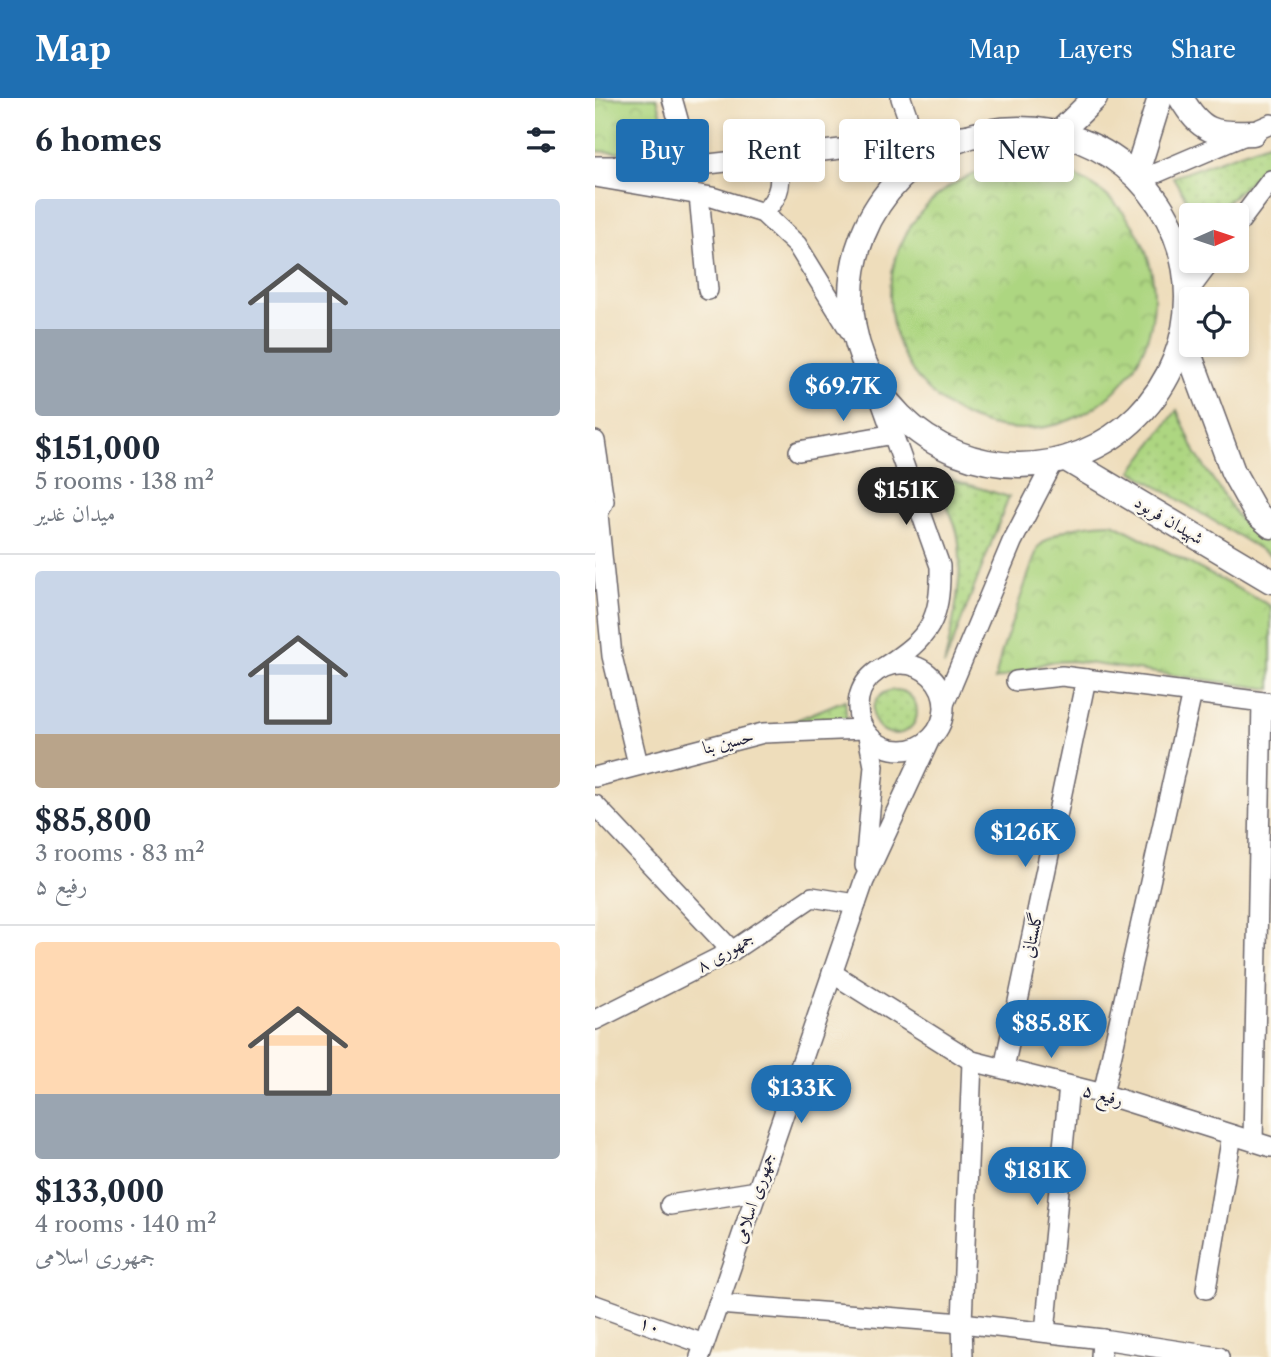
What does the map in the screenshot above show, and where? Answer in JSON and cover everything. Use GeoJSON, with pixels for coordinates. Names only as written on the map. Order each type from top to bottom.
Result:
{"type":"FeatureCollection","features":[{"type":"Feature","properties":{"kind":"main road"},"geometry":{"type":"LineString","coordinates":[[1073,119],[1095,98]]}},
{"type":"Feature","properties":{"kind":"main road"},"geometry":{"type":"LineString","coordinates":[[1138,178],[1160,98]]}},
{"type":"Feature","properties":{"kind":"main road"},"geometry":{"type":"LineString","coordinates":[[1181,98],[1195,121],[1224,134],[1262,129]]}},
{"type":"Feature","properties":{"kind":"main road"},"geometry":{"type":"LineString","coordinates":[[972,134],[932,152],[898,180],[872,215],[856,256],[851,300],[858,344],[875,384],[903,418],[938,445],[979,461],[1023,466],[1060,460],[1106,441],[1140,414],[1166,378],[1179,347]]}},
{"type":"Feature","properties":{"kind":"main road"},"geometry":{"type":"LineString","coordinates":[[1074,139],[1100,149],[1138,178],[1163,209],[1181,250],[1186,287]]}},
{"type":"Feature","properties":{"kind":"main road"},"geometry":{"type":"LineString","coordinates":[[1190,357],[1233,472],[1257,513],[1271,526]]}},
{"type":"Feature","properties":{"kind":"main road","name":"شهيدان فربود"},"geometry":{"type":"LineString","coordinates":[[1060,460],[1271,581]]}},
{"type":"Feature","properties":{"kind":"street"},"geometry":{"type":"LineString","coordinates":[[672,98],[678,119]]}},
{"type":"Feature","properties":{"kind":"street"},"geometry":{"type":"LineString","coordinates":[[901,98],[908,119]]}},
{"type":"Feature","properties":{"kind":"street"},"geometry":{"type":"LineString","coordinates":[[1138,178],[1262,129]]}},
{"type":"Feature","properties":{"kind":"street"},"geometry":{"type":"LineString","coordinates":[[960,136],[972,134]]}},
{"type":"Feature","properties":{"kind":"street"},"geometry":{"type":"LineString","coordinates":[[595,166],[616,166]]}},
{"type":"Feature","properties":{"kind":"street"},"geometry":{"type":"LineString","coordinates":[[595,177],[699,195],[763,213],[797,246],[858,344]]}},
{"type":"Feature","properties":{"kind":"street"},"geometry":{"type":"LineString","coordinates":[[1249,209],[1271,180]]}},
{"type":"Feature","properties":{"kind":"street"},"geometry":{"type":"LineString","coordinates":[[763,213],[778,193],[778,182]]}},
{"type":"Feature","properties":{"kind":"street"},"geometry":{"type":"LineString","coordinates":[[699,195],[708,290]]}},
{"type":"Feature","properties":{"kind":"street"},"geometry":{"type":"LineString","coordinates":[[864,881],[874,766],[866,732],[857,710],[859,697],[864,684],[873,674],[914,647],[932,623],[940,596],[940,566],[875,384]]}},
{"type":"Feature","properties":{"kind":"street"},"geometry":{"type":"LineString","coordinates":[[799,451],[894,434]]}},
{"type":"Feature","properties":{"kind":"street"},"geometry":{"type":"LineString","coordinates":[[595,441],[604,501],[598,514],[612,656],[638,764]]}},
{"type":"Feature","properties":{"kind":"street"},"geometry":{"type":"LineString","coordinates":[[944,704],[1012,542],[1060,460]]}},
{"type":"Feature","properties":{"kind":"street"},"geometry":{"type":"LineString","coordinates":[[864,881],[929,741],[943,718],[941,690],[924,670],[911,664],[897,663],[884,667]]}},
{"type":"Feature","properties":{"kind":"street"},"geometry":{"type":"LineString","coordinates":[[1016,681],[1062,676],[1267,702],[1262,1144]]}},
{"type":"Feature","properties":{"kind":"street","name":"گلستانی"},"geometry":{"type":"LineString","coordinates":[[1005,1069],[1086,679]]}},
{"type":"Feature","properties":{"kind":"street"},"geometry":{"type":"LineString","coordinates":[[1103,1094],[1192,693]]}},
{"type":"Feature","properties":{"kind":"street"},"geometry":{"type":"LineString","coordinates":[[866,732],[878,744],[891,750],[918,748],[929,741]]}},
{"type":"Feature","properties":{"kind":"street","name":"حسین بنا"},"geometry":{"type":"LineString","coordinates":[[595,777],[763,733],[866,732]]}},
{"type":"Feature","properties":{"kind":"street"},"geometry":{"type":"LineString","coordinates":[[595,805],[732,951]]}},
{"type":"Feature","properties":{"kind":"street","name":"جمهوری اسلامی"},"geometry":{"type":"LineString","coordinates":[[702,1351],[864,881]]}},
{"type":"Feature","properties":{"kind":"street","name":"جمهوری ۸"},"geometry":{"type":"LineString","coordinates":[[595,1020],[732,951],[813,897],[856,904]]}},
{"type":"Feature","properties":{"kind":"street","name":"رفیع ۵"},"geometry":{"type":"LineString","coordinates":[[832,973],[972,1061],[1103,1094],[1262,1144]]}},
{"type":"Feature","properties":{"kind":"street"},"geometry":{"type":"LineString","coordinates":[[963,1357],[972,1061]]}},
{"type":"Feature","properties":{"kind":"street"},"geometry":{"type":"LineString","coordinates":[[1045,1332],[1069,1086]]}},
{"type":"Feature","properties":{"kind":"street"},"geometry":{"type":"LineString","coordinates":[[1206,1289],[1232,1135]]}},
{"type":"Feature","properties":{"kind":"street"},"geometry":{"type":"LineString","coordinates":[[670,1205],[757,1191]]}},
{"type":"Feature","properties":{"kind":"street"},"geometry":{"type":"LineString","coordinates":[[718,1304],[962,1323],[1045,1332],[1101,1348],[1219,1357]]}},
{"type":"Feature","properties":{"kind":"street","name":"۱۰"},"geometry":{"type":"LineString","coordinates":[[595,1305],[702,1351]]}},
{"type":"Feature","properties":{"kind":"green space"},"geometry":{"type":"Polygon","coordinates":[[[595,98],[657,98],[663,119],[616,119],[616,152],[595,151],[595,98]]]}},
{"type":"Feature","properties":{"kind":"green space"},"geometry":{"type":"Polygon","coordinates":[[[1271,142],[1271,162],[1226,203],[1189,203],[1173,177],[1271,142]]]}},
{"type":"Feature","properties":{"kind":"green space"},"geometry":{"type":"Polygon","coordinates":[[[974,174],[974,182],[1074,182],[1074,176],[1095,187],[1124,213],[1132,224],[1144,247],[1153,284],[1153,310],[1148,335],[1138,359],[1124,381],[1106,399],[1072,419],[1048,426],[1022,429],[996,426],[972,419],[938,399],[920,381],[900,347],[893,323],[890,297],[896,259],[912,224],[938,195],[974,174]]]}},
{"type":"Feature","properties":{"kind":"green space"},"geometry":{"type":"Polygon","coordinates":[[[1177,410],[1196,454],[1240,520],[1271,540],[1271,556],[1132,471],[1177,410]]]}},
{"type":"Feature","properties":{"kind":"green space"},"geometry":{"type":"Polygon","coordinates":[[[930,473],[1009,497],[944,666],[957,599],[959,547],[952,517],[930,473]]]}},
{"type":"Feature","properties":{"kind":"green space"},"geometry":{"type":"Polygon","coordinates":[[[1113,523],[1271,606],[1271,689],[1073,661],[1049,662],[995,680],[1001,654],[1038,547],[1064,530],[1113,523]]]}},
{"type":"Feature","properties":{"kind":"green space"},"geometry":{"type":"Polygon","coordinates":[[[895,690],[910,697],[917,712],[910,727],[895,734],[880,727],[873,712],[880,697],[895,690]]]}},
{"type":"Feature","properties":{"kind":"green space"},"geometry":{"type":"Polygon","coordinates":[[[845,700],[847,724],[789,723],[845,700]]]}}]}
